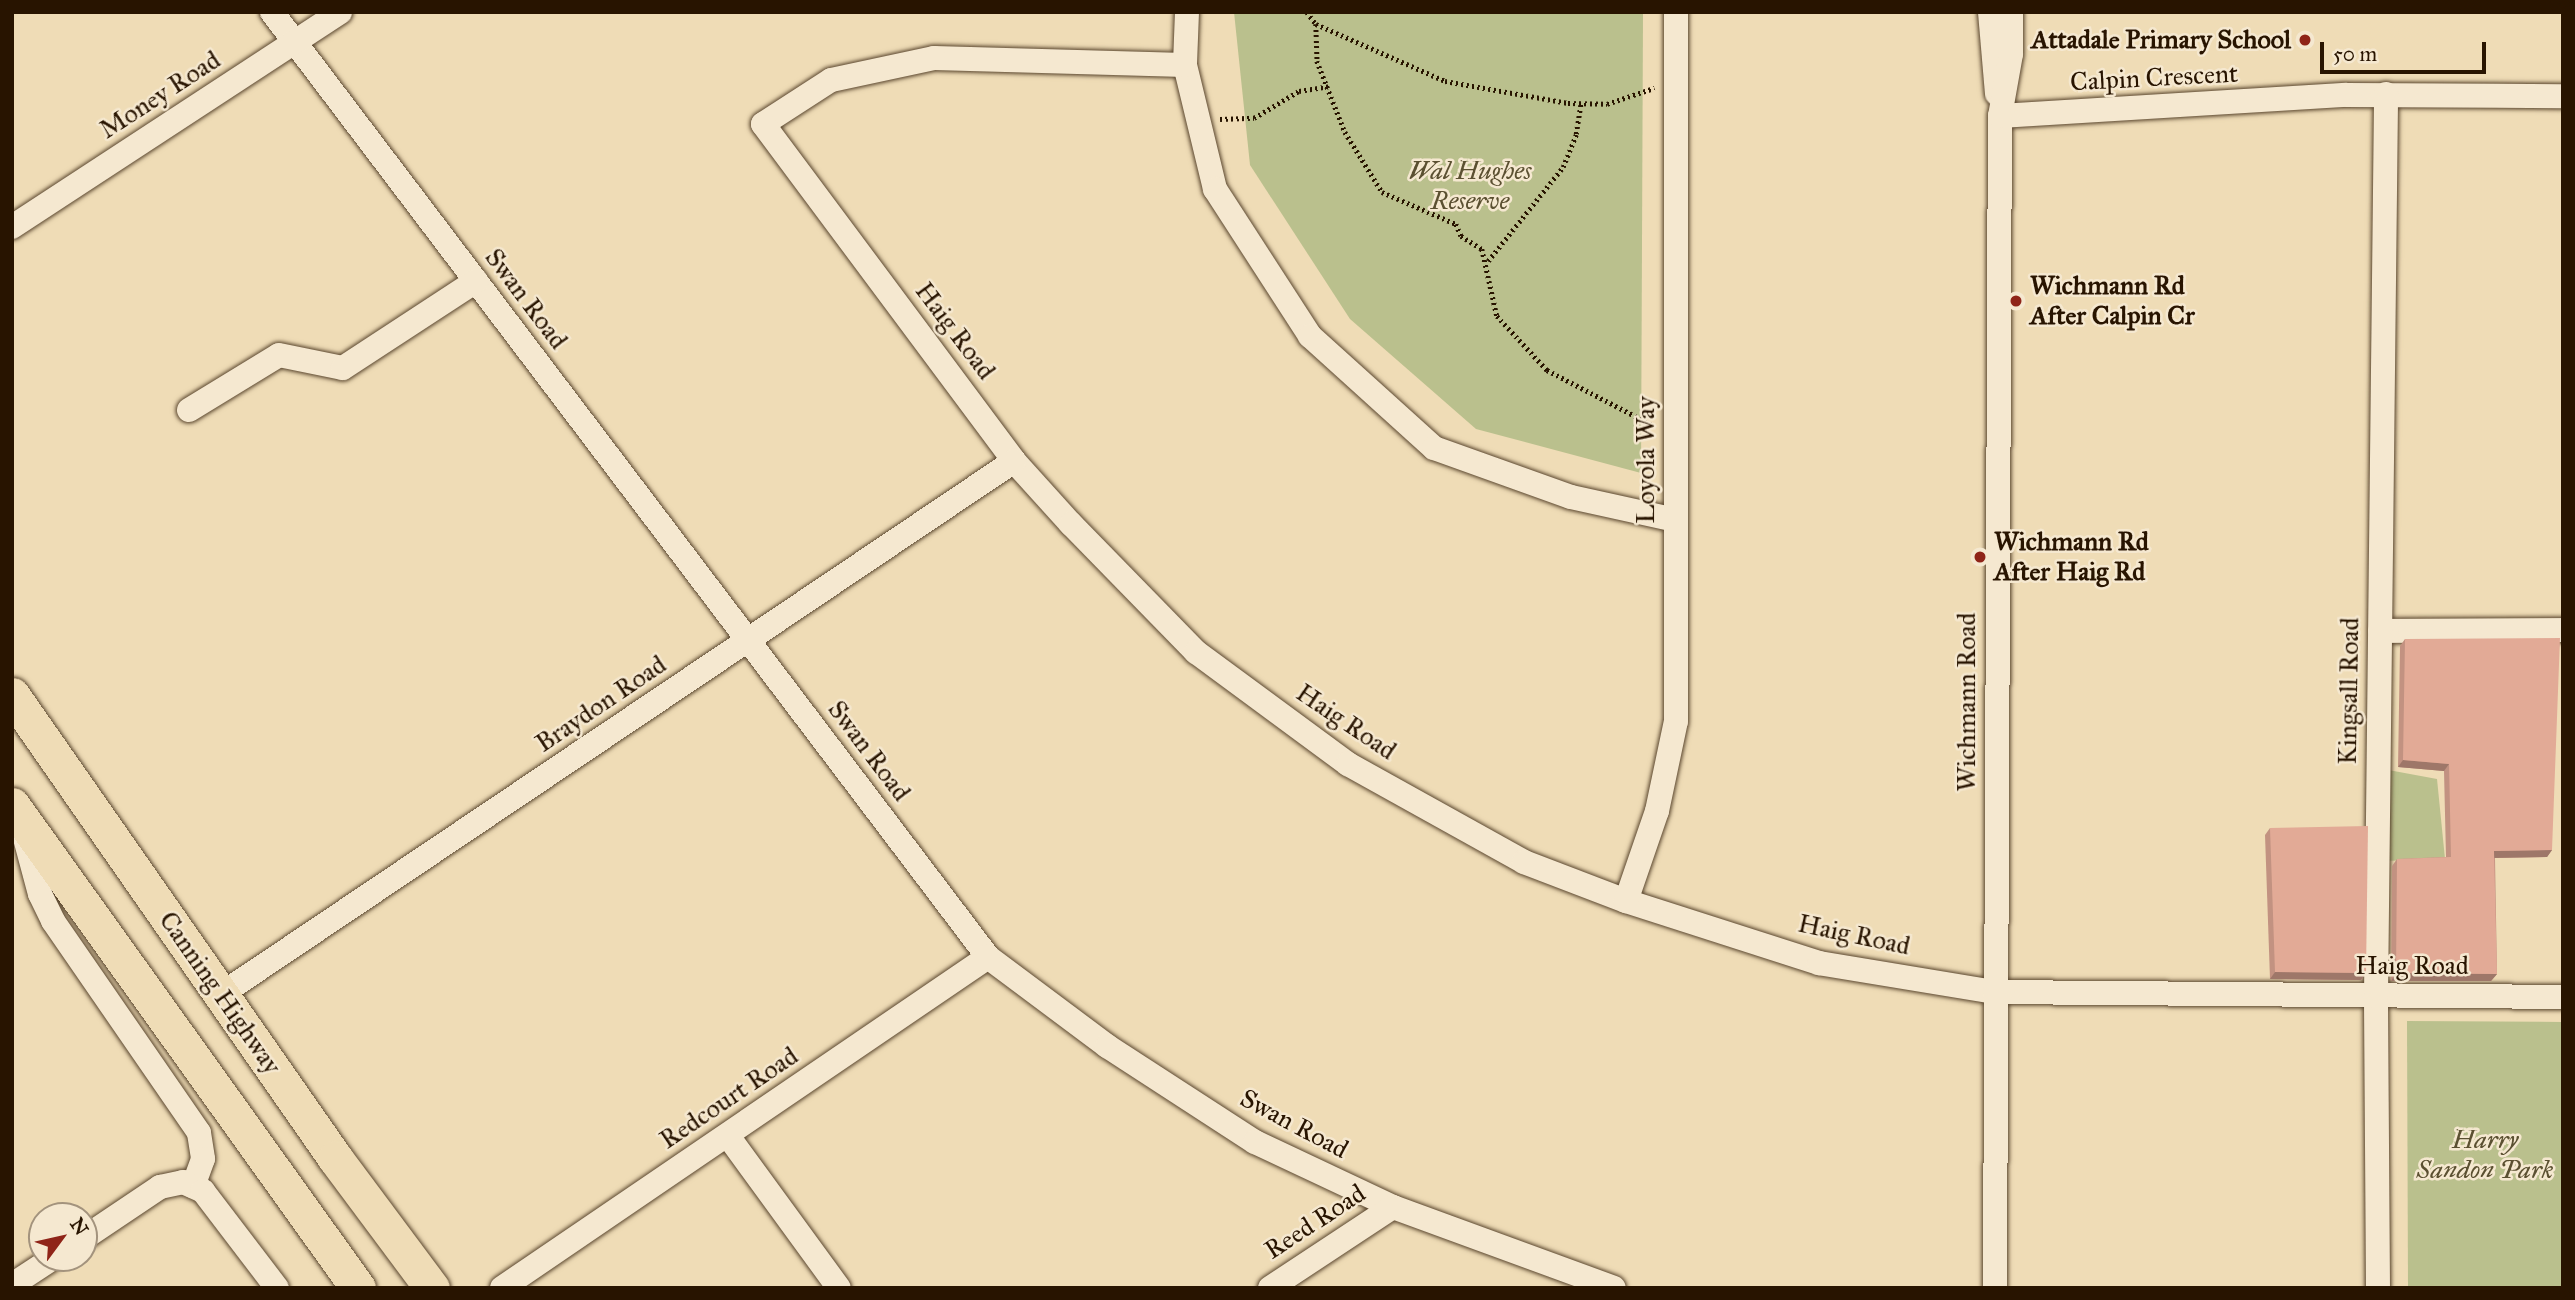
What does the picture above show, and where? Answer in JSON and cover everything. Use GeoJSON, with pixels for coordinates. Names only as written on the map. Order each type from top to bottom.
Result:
{"type":"FeatureCollection","features":[{"type":"Feature","properties":{"kind":"highway","name":"Canning Highway"},"geometry":{"type":"LineString","coordinates":[[12,695],[220,995],[432,1288]]}},
{"type":"Feature","properties":{"kind":"highway"},"geometry":{"type":"LineString","coordinates":[[16,810],[358,1288]]}},
{"type":"Feature","properties":{"kind":"street","name":"Swan Road"},"geometry":{"type":"LineString","coordinates":[[272,12],[988,957],[1107,1046],[1255,1142],[1393,1207],[1614,1288]]}},
{"type":"Feature","properties":{"kind":"street","name":"Money Road"},"geometry":{"type":"LineString","coordinates":[[12,227],[340,12]]}},
{"type":"Feature","properties":{"kind":"street"},"geometry":{"type":"LineString","coordinates":[[1187,12],[1185,65],[1215,189],[1310,336],[1434,448],[1571,497],[1676,520]]}},
{"type":"Feature","properties":{"kind":"street","name":"Loyola Way"},"geometry":{"type":"LineString","coordinates":[[1626,901],[1657,810],[1676,721],[1676,12]]}},
{"type":"Feature","properties":{"kind":"street","name":"Wichmann Road"},"geometry":{"type":"LineString","coordinates":[[1990,12],[2000,116],[1994,992],[1995,1288]]}},
{"type":"Feature","properties":{"kind":"street","name":"Wichmann Road"},"geometry":{"type":"LineString","coordinates":[[2000,116],[2011,54],[2011,12]]}},
{"type":"Feature","properties":{"kind":"street","name":"Haig Road"},"geometry":{"type":"LineString","coordinates":[[1185,65],[934,58],[831,80],[763,124],[1014,461],[1196,652],[1348,764],[1524,862],[1626,901],[1819,962],[1994,992],[2563,997]]}},
{"type":"Feature","properties":{"kind":"street","name":"Calpin Crescent"},"geometry":{"type":"LineString","coordinates":[[2000,116],[2386,94],[2563,96]]}},
{"type":"Feature","properties":{"kind":"street","name":"Kingsall Road"},"geometry":{"type":"LineString","coordinates":[[2378,1288],[2376,996],[2386,94]]}},
{"type":"Feature","properties":{"kind":"street"},"geometry":{"type":"LineString","coordinates":[[189,410],[279,355],[343,368],[476,281]]}},
{"type":"Feature","properties":{"kind":"street","name":"Braydon Road"},"geometry":{"type":"LineString","coordinates":[[220,995],[1014,461]]}},
{"type":"Feature","properties":{"kind":"street"},"geometry":{"type":"LineString","coordinates":[[2380,631],[2563,630]]}},
{"type":"Feature","properties":{"kind":"street"},"geometry":{"type":"LineString","coordinates":[[16,810],[40,894],[53,921],[199,1133],[203,1159],[193,1185]]}},
{"type":"Feature","properties":{"kind":"street","name":"Redcourt Road"},"geometry":{"type":"LineString","coordinates":[[502,1288],[988,957]]}},
{"type":"Feature","properties":{"kind":"street"},"geometry":{"type":"LineString","coordinates":[[727,1136],[839,1288]]}},
{"type":"Feature","properties":{"kind":"street"},"geometry":{"type":"LineString","coordinates":[[98,1229],[160,1187],[183,1182],[193,1185],[211,1200],[277,1288]]}},
{"type":"Feature","properties":{"kind":"street","name":"Reed Road"},"geometry":{"type":"LineString","coordinates":[[1270,1288],[1393,1207]]}},
{"type":"Feature","properties":{"kind":"street"},"geometry":{"type":"LineString","coordinates":[[12,1285],[32,1272]]}},
{"type":"Feature","properties":{"kind":"path"},"geometry":{"type":"LineString","coordinates":[[1307,12],[1316,24],[1445,81],[1581,103],[1607,104],[1676,79]]}},
{"type":"Feature","properties":{"kind":"path"},"geometry":{"type":"LineString","coordinates":[[1316,24],[1317,61],[1330,86],[1345,132],[1382,192],[1456,224],[1461,236],[1482,249],[1488,261],[1497,316],[1547,370],[1628,415],[1676,430]]}},
{"type":"Feature","properties":{"kind":"path"},"geometry":{"type":"LineString","coordinates":[[1198,120],[1254,118],[1299,91],[1330,86]]}},
{"type":"Feature","properties":{"kind":"path"},"geometry":{"type":"LineString","coordinates":[[1488,261],[1563,167],[1577,134],[1581,103]]}},
{"type":"Feature","properties":{"kind":"green space","name":"Wal Hughes Reserve"},"geometry":{"type":"Polygon","coordinates":[[[1234,12],[1643,12],[1641,473],[1476,429],[1350,319],[1250,165],[1234,12]]]}},
{"type":"Feature","properties":{"kind":"green space"},"geometry":{"type":"Polygon","coordinates":[[[2383,769],[2437,779],[2445,859],[2384,861],[2383,769]]]}},
{"type":"Feature","properties":{"kind":"green space","name":"Harry Sandon Park"},"geometry":{"type":"Polygon","coordinates":[[[2407,1021],[2563,1022],[2563,1288],[2408,1288],[2407,1021]]]}},
{"type":"Feature","properties":{"kind":"building"},"geometry":{"type":"Polygon","coordinates":[[[2560,638],[2552,850],[2494,851],[2497,974],[2396,973],[2397,859],[2451,857],[2449,764],[2403,760],[2405,639],[2560,638]]]}},
{"type":"Feature","properties":{"kind":"building"},"geometry":{"type":"Polygon","coordinates":[[[2368,826],[2366,973],[2275,972],[2270,828],[2368,826]]]}},
{"type":"Feature","properties":{"kind":"place","name":"Attadale Primary School"},"geometry":{"type":"Point","coordinates":[2305,40]}},
{"type":"Feature","properties":{"kind":"place","name":"Wichmann Rd After Calpin Cr"},"geometry":{"type":"Point","coordinates":[2016,301]}},
{"type":"Feature","properties":{"kind":"place","name":"Wichmann Rd After Haig Rd"},"geometry":{"type":"Point","coordinates":[1980,557]}}]}
